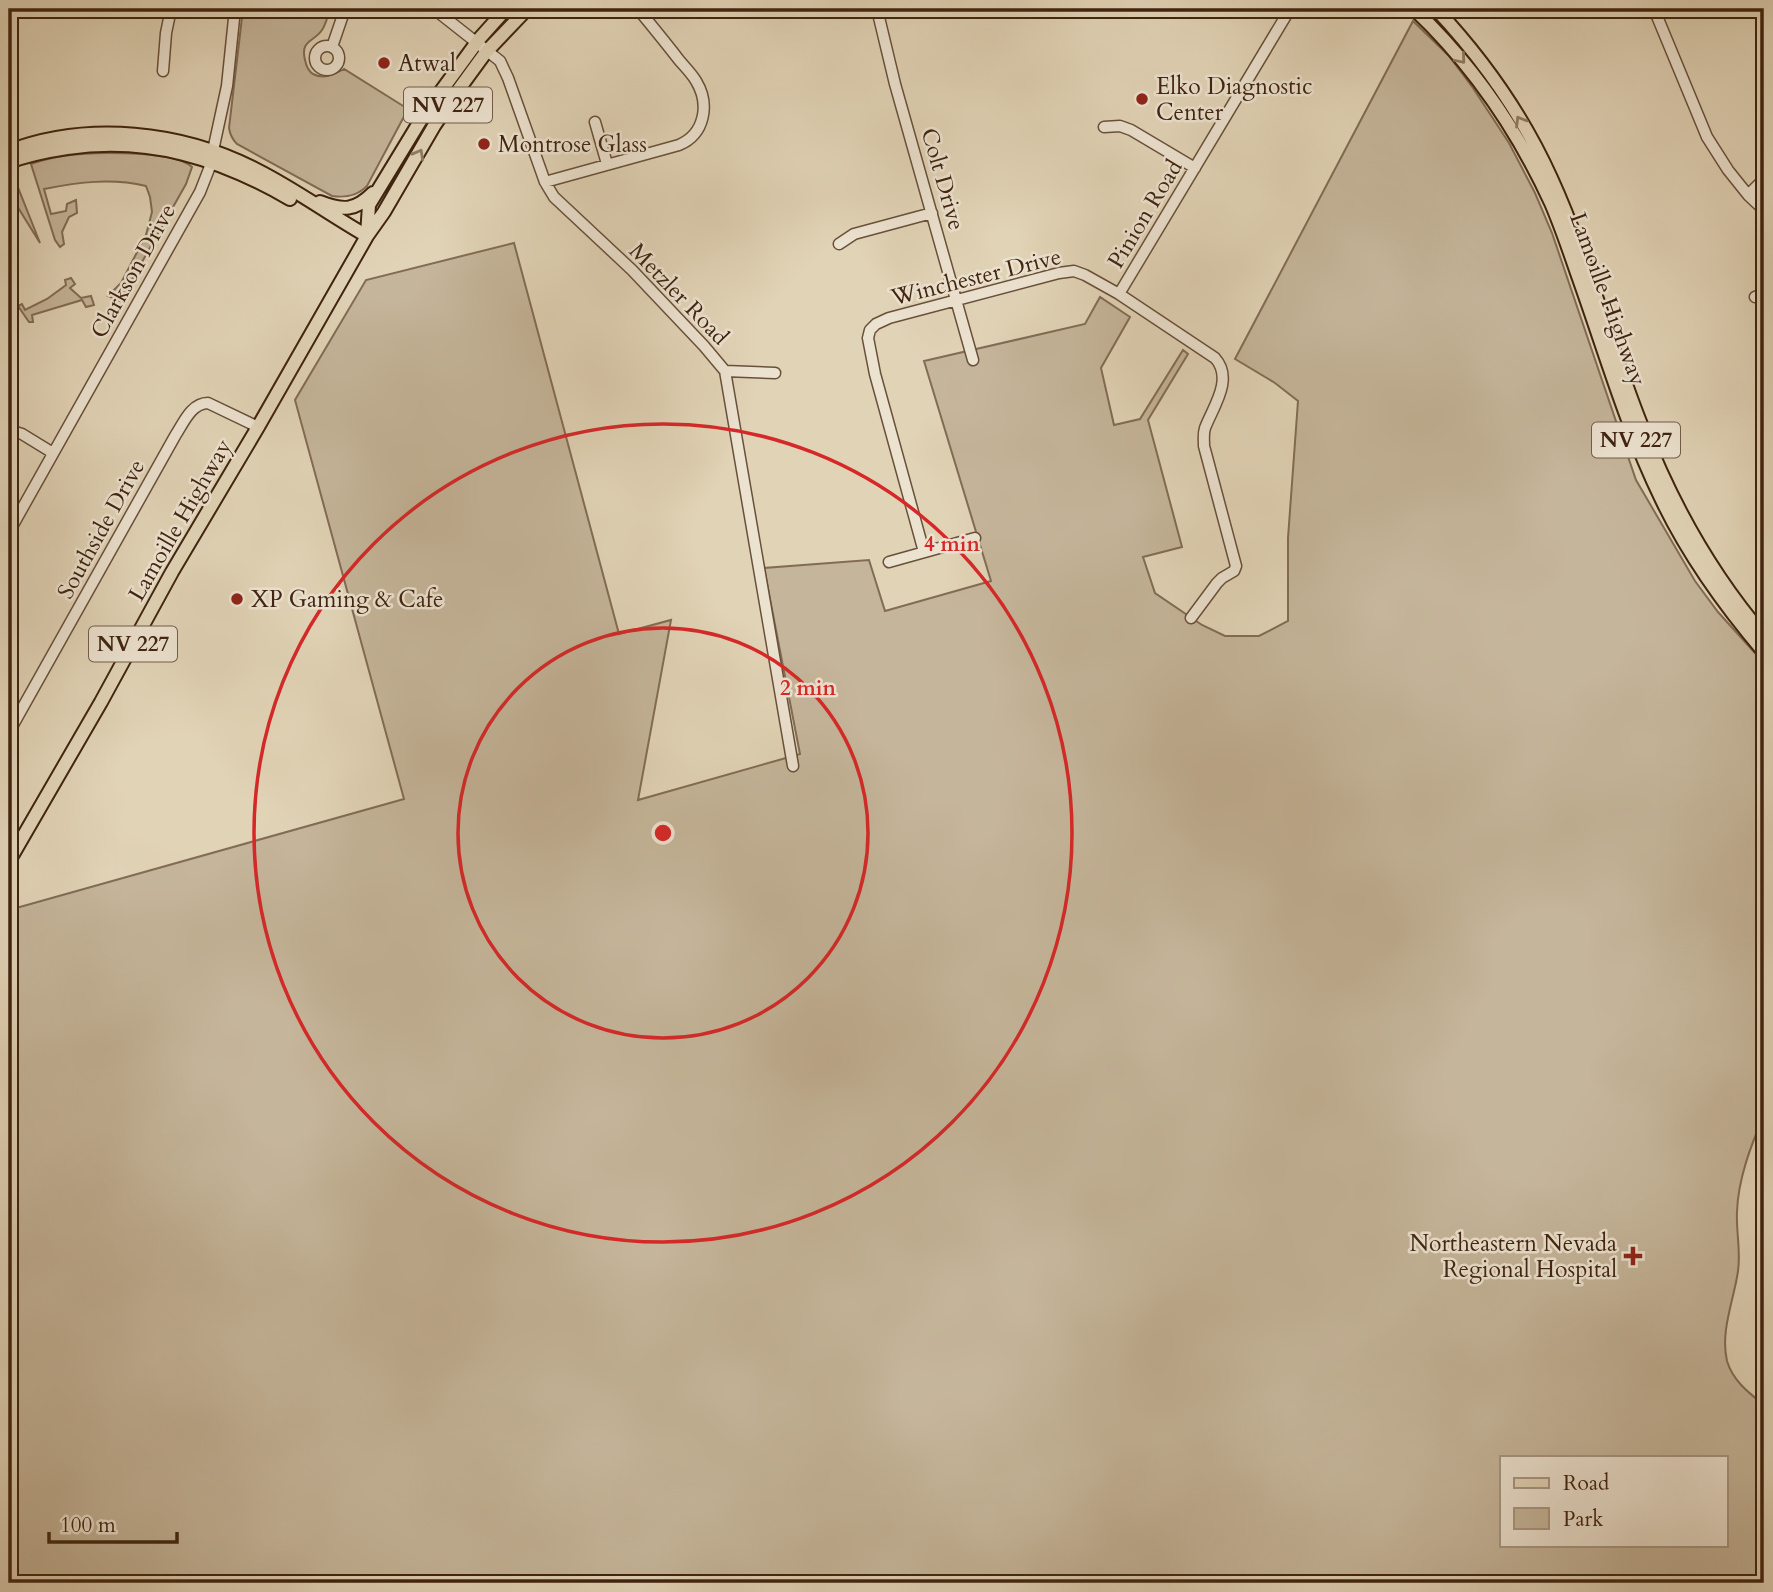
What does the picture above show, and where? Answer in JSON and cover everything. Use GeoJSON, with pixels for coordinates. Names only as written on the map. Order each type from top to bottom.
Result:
{"type":"FeatureCollection","features":[{"type":"Feature","properties":{"kind":"main road","name":"Lamoille Highway"},"geometry":{"type":"LineString","coordinates":[[9,861],[365,239],[390,203],[506,9]]}},
{"type":"Feature","properties":{"kind":"main road","name":"Lamoille Highway"},"geometry":{"type":"LineString","coordinates":[[365,239],[369,205],[425,113],[481,47],[527,9]]}},
{"type":"Feature","properties":{"kind":"main road","name":"Lamoille Highway"},"geometry":{"type":"LineString","coordinates":[[1414,9],[1437,30],[1490,97],[1536,172],[1560,226],[1632,429],[1660,497],[1698,564],[1764,652]]}},
{"type":"Feature","properties":{"kind":"main road","name":"Lamoille Highway"},"geometry":{"type":"LineString","coordinates":[[1436,9],[1466,43],[1498,87],[1537,149],[1562,203],[1641,424],[1676,504],[1708,559],[1764,636]]}},
{"type":"Feature","properties":{"kind":"main road"},"geometry":{"type":"LineString","coordinates":[[11,152],[119,144],[244,163],[365,239]]}},
{"type":"Feature","properties":{"kind":"main road"},"geometry":{"type":"LineString","coordinates":[[284,186],[334,208],[353,207],[374,191],[402,153]]}},
{"type":"Feature","properties":{"kind":"main road"},"geometry":{"type":"LineString","coordinates":[[211,156],[365,239]]}},
{"type":"Feature","properties":{"kind":"street"},"geometry":{"type":"LineString","coordinates":[[163,71],[171,9]]}},
{"type":"Feature","properties":{"kind":"street"},"geometry":{"type":"LineString","coordinates":[[200,9],[235,11]]}},
{"type":"Feature","properties":{"kind":"street"},"geometry":{"type":"LineString","coordinates":[[332,47],[345,9]]}},
{"type":"Feature","properties":{"kind":"street","name":"Metzler Road"},"geometry":{"type":"LineString","coordinates":[[433,9],[500,61],[547,188],[632,270],[725,371],[793,766]]}},
{"type":"Feature","properties":{"kind":"street"},"geometry":{"type":"LineString","coordinates":[[545,182],[686,142],[701,124],[704,98],[696,81],[638,9]]}},
{"type":"Feature","properties":{"kind":"street","name":"Colt Drive"},"geometry":{"type":"LineString","coordinates":[[877,9],[895,83],[973,360]]}},
{"type":"Feature","properties":{"kind":"street","name":"Pinion Road"},"geometry":{"type":"LineString","coordinates":[[1119,294],[1290,9]]}},
{"type":"Feature","properties":{"kind":"street"},"geometry":{"type":"LineString","coordinates":[[1654,9],[1707,137],[1728,170],[1764,210]]}},
{"type":"Feature","properties":{"kind":"street","name":"Clarkson Drive"},"geometry":{"type":"LineString","coordinates":[[9,532],[200,192],[208,171],[227,86],[235,11]]}},
{"type":"Feature","properties":{"kind":"street"},"geometry":{"type":"LineString","coordinates":[[595,122],[607,164]]}},
{"type":"Feature","properties":{"kind":"street"},"geometry":{"type":"LineString","coordinates":[[1104,127],[1119,126],[1131,130],[1195,168]]}},
{"type":"Feature","properties":{"kind":"street"},"geometry":{"type":"LineString","coordinates":[[1748,195],[1764,178]]}},
{"type":"Feature","properties":{"kind":"street"},"geometry":{"type":"LineString","coordinates":[[839,244],[854,234],[932,213]]}},
{"type":"Feature","properties":{"kind":"street","name":"Winchester Drive"},"geometry":{"type":"LineString","coordinates":[[924,552],[875,374],[870,330],[883,321],[1074,271],[1119,294],[1220,363],[1220,397],[1206,426],[1204,447],[1236,566],[1234,571],[1217,583],[1191,618]]}},
{"type":"Feature","properties":{"kind":"street"},"geometry":{"type":"LineString","coordinates":[[725,371],[775,373]]}},
{"type":"Feature","properties":{"kind":"street","name":"Southside Drive"},"geometry":{"type":"LineString","coordinates":[[9,732],[175,436],[195,406],[208,403],[258,427]]}},
{"type":"Feature","properties":{"kind":"street"},"geometry":{"type":"LineString","coordinates":[[9,430],[22,434],[53,453]]}},
{"type":"Feature","properties":{"kind":"street"},"geometry":{"type":"LineString","coordinates":[[889,562],[975,538]]}},
{"type":"Feature","properties":{"kind":"green space"},"geometry":{"type":"Polygon","coordinates":[[[243,9],[330,9],[322,30],[304,49],[305,62],[310,71],[317,76],[325,76],[344,69],[408,109],[367,186],[359,192],[347,196],[332,196],[237,144],[233,139],[229,128],[243,9]]]}},
{"type":"Feature","properties":{"kind":"green space"},"geometry":{"type":"Polygon","coordinates":[[[1413,21],[1449,56],[1509,143],[1552,233],[1636,480],[1695,581],[1718,612],[1764,663],[1764,1115],[1750,1150],[1740,1187],[1737,1219],[1739,1264],[1728,1316],[1725,1350],[1733,1375],[1764,1405],[1764,1583],[9,1583],[9,910],[404,799],[295,400],[366,280],[514,243],[619,634],[671,620],[638,800],[800,754],[764,568],[869,560],[885,611],[991,581],[924,361],[1085,324],[1100,297],[1130,317],[1101,368],[1114,425],[1140,419],[1183,350],[1188,354],[1148,420],[1182,547],[1143,557],[1155,593],[1202,625],[1225,636],[1259,636],[1288,621],[1288,538],[1298,401],[1275,383],[1235,359],[1413,21]]]}},
{"type":"Feature","properties":{"kind":"green space"},"geometry":{"type":"Polygon","coordinates":[[[108,153],[165,157],[192,167],[186,184],[120,301],[108,296],[121,283],[146,235],[152,212],[146,186],[95,182],[44,189],[51,214],[66,211],[67,204],[76,200],[77,213],[69,217],[62,232],[64,244],[60,247],[55,240],[31,164],[69,155],[108,153]]]}},
{"type":"Feature","properties":{"kind":"green space"},"geometry":{"type":"Polygon","coordinates":[[[9,174],[15,180],[40,243],[17,206],[9,203],[9,174]]]}},
{"type":"Feature","properties":{"kind":"green space"},"geometry":{"type":"Polygon","coordinates":[[[71,278],[75,284],[70,288],[81,298],[91,296],[94,305],[86,307],[82,300],[32,315],[33,322],[29,322],[18,306],[22,304],[25,310],[47,299],[66,285],[65,280],[71,278]]]}},
{"type":"Feature","properties":{"kind":"place","name":"Atwal"},"geometry":{"type":"Point","coordinates":[384,63]}},
{"type":"Feature","properties":{"kind":"place","name":"Elko Diagnostic Center"},"geometry":{"type":"Point","coordinates":[1142,99]}},
{"type":"Feature","properties":{"kind":"place","name":"Montrose Glass"},"geometry":{"type":"Point","coordinates":[484,144]}},
{"type":"Feature","properties":{"kind":"place","name":"XP Gaming & Cafe"},"geometry":{"type":"Point","coordinates":[237,599]}},
{"type":"Feature","properties":{"kind":"place","name":"Northeastern Nevada Regional Hospital"},"geometry":{"type":"Point","coordinates":[1633,1256]}}]}
